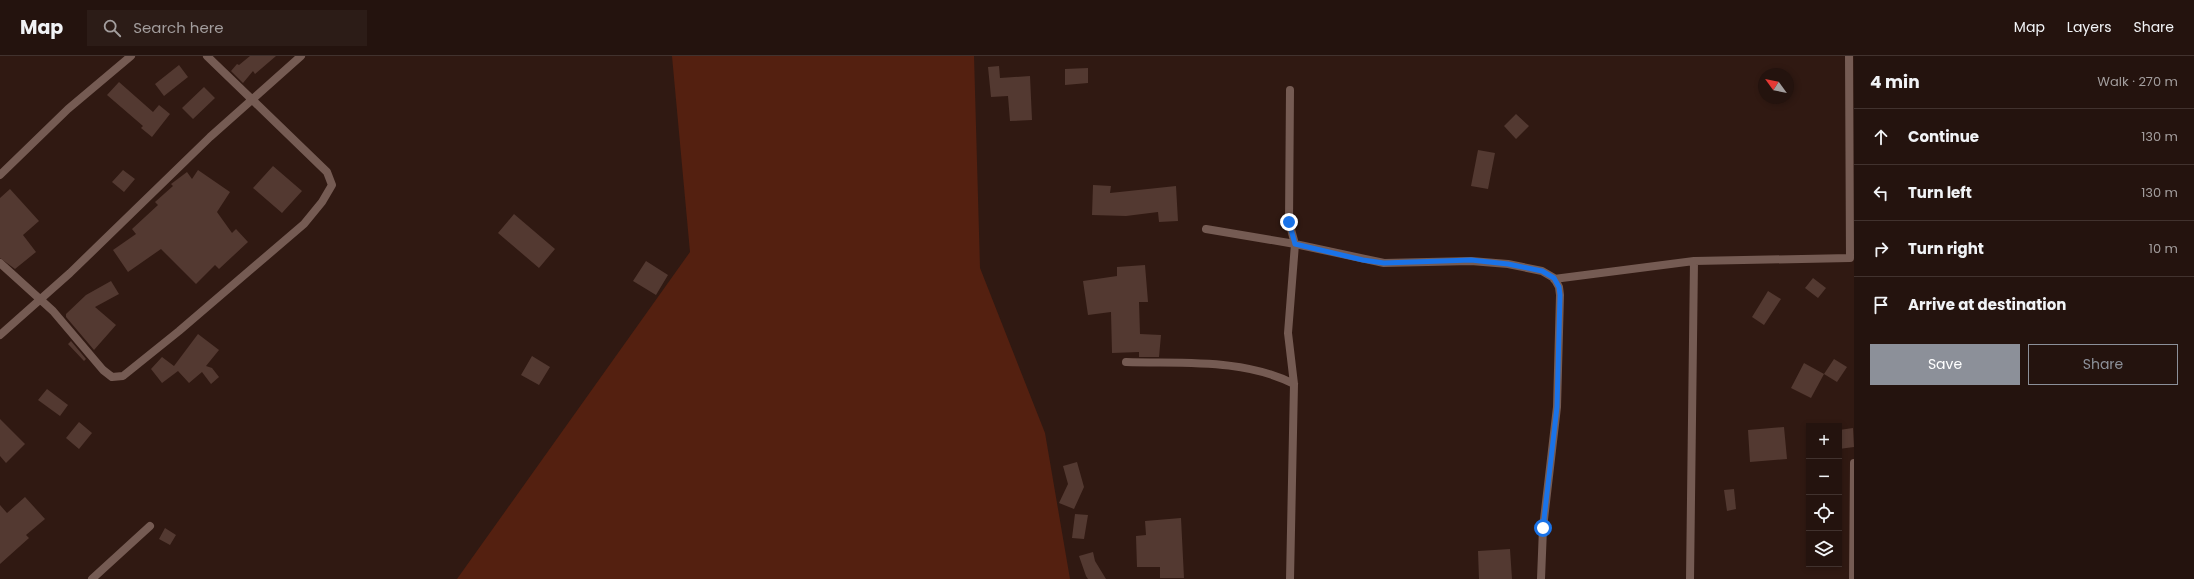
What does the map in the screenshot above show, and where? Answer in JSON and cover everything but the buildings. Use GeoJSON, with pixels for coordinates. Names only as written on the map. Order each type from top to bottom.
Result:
{"type":"FeatureCollection","features":[{"type":"Feature","properties":{"kind":"street"},"geometry":{"type":"LineString","coordinates":[[0,175],[68,109],[131,56]]}},
{"type":"Feature","properties":{"kind":"street"},"geometry":{"type":"LineString","coordinates":[[0,263],[40,298],[81,342],[103,370],[112,377],[123,376],[179,331],[304,224],[322,202],[332,184],[327,172],[207,56]]}},
{"type":"Feature","properties":{"kind":"street"},"geometry":{"type":"LineString","coordinates":[[0,335],[74,269],[210,137],[301,56]]}},
{"type":"Feature","properties":{"kind":"street"},"geometry":{"type":"LineString","coordinates":[[1554,279],[1694,261],[1850,258],[1849,56]]}},
{"type":"Feature","properties":{"kind":"street"},"geometry":{"type":"LineString","coordinates":[[1290,90],[1289,222],[1295,244],[1288,333],[1294,384],[1290,579]]}},
{"type":"Feature","properties":{"kind":"street"},"geometry":{"type":"LineString","coordinates":[[1206,229],[1295,244],[1363,260],[1384,263],[1471,260],[1508,264],[1542,271],[1554,279],[1559,287],[1560,295],[1557,407],[1543,528],[1541,579]]}},
{"type":"Feature","properties":{"kind":"street"},"geometry":{"type":"LineString","coordinates":[[1690,579],[1694,261]]}},
{"type":"Feature","properties":{"kind":"street"},"geometry":{"type":"LineString","coordinates":[[1126,362],[1241,366],[1273,373],[1294,384]]}},
{"type":"Feature","properties":{"kind":"street"},"geometry":{"type":"LineString","coordinates":[[1853,579],[1854,463]]}},
{"type":"Feature","properties":{"kind":"street"},"geometry":{"type":"LineString","coordinates":[[92,579],[150,526]]}},
{"type":"Feature","properties":{"kind":"shaded area"},"geometry":{"type":"Polygon","coordinates":[[[672,56],[974,56],[980,268],[1045,433],[1070,579],[457,579],[690,252],[672,56]]]}},
{"type":"Feature","properties":{"kind":"route"},"geometry":{"type":"LineString","coordinates":[[1289,222],[1295,244],[1363,260],[1384,263],[1471,260],[1508,264],[1542,271],[1554,278],[1559,287],[1560,295],[1557,407],[1543,528]]}}]}
